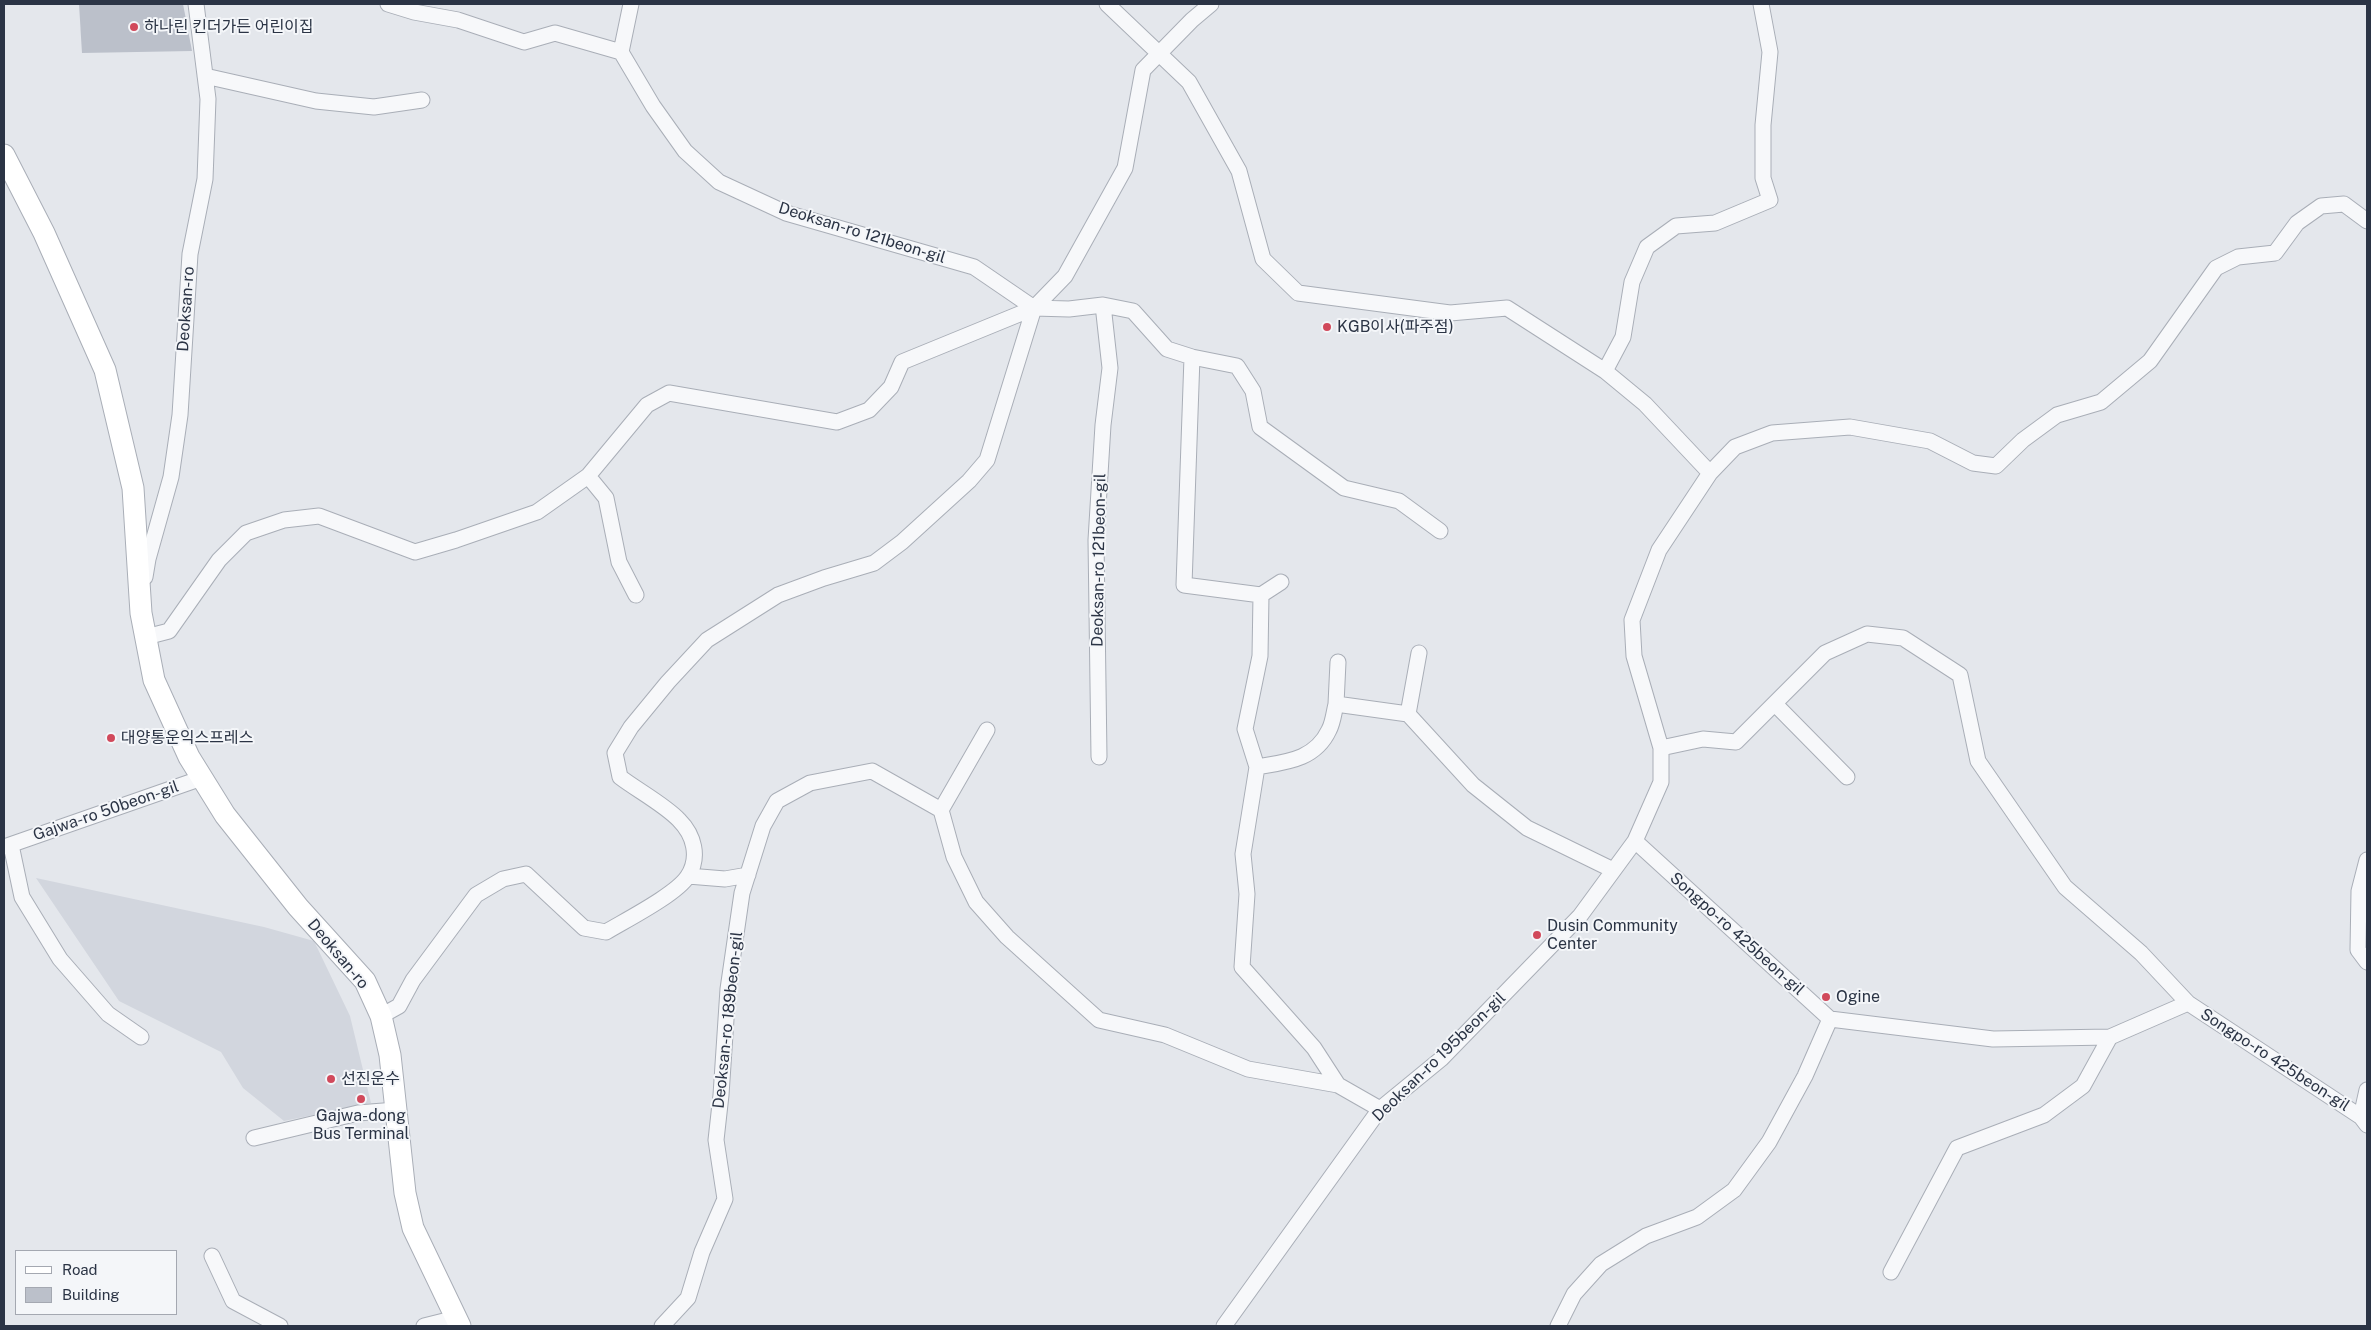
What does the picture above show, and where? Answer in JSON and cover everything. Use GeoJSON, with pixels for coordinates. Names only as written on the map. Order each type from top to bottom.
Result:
{"type":"FeatureCollection","features":[{"type":"Feature","properties":{"kind":"street","name":"Deoksan-ro"},"geometry":{"type":"LineString","coordinates":[[141,613],[148,559],[171,477],[180,415],[190,254],[205,179],[208,98],[196,4]]}},
{"type":"Feature","properties":{"kind":"street"},"geometry":{"type":"LineString","coordinates":[[388,4],[414,12],[458,20],[524,42],[555,33],[621,52],[631,4]]}},
{"type":"Feature","properties":{"kind":"street"},"geometry":{"type":"LineString","coordinates":[[1107,4],[1189,82],[1239,171],[1263,259],[1298,293],[1450,313],[1507,308],[1605,370],[1645,404],[1710,473]]}},
{"type":"Feature","properties":{"kind":"street"},"geometry":{"type":"LineString","coordinates":[[146,637],[169,631],[218,560],[246,533],[284,520],[319,516],[415,552],[537,512],[588,476],[647,405],[669,393],[837,422],[869,410],[891,387],[902,362],[1034,308],[1065,276],[1125,168],[1143,70],[1212,4]]}},
{"type":"Feature","properties":{"kind":"street"},"geometry":{"type":"LineString","coordinates":[[1605,370],[1623,338],[1632,282],[1647,247],[1676,226],[1715,223],[1770,200],[1763,178],[1764,125],[1770,52],[1760,4]]}},
{"type":"Feature","properties":{"kind":"street","name":"Deoksan-ro 121beon-gil"},"geometry":{"type":"LineString","coordinates":[[621,52],[653,106],[685,151],[719,182],[786,213],[974,267],[1034,308]]}},
{"type":"Feature","properties":{"kind":"street"},"geometry":{"type":"LineString","coordinates":[[206,76],[316,101],[374,107],[422,100]]}},
{"type":"Feature","properties":{"kind":"street","name":"Deoksan-ro"},"geometry":{"type":"LineString","coordinates":[[4,155],[44,233],[105,370],[133,488],[141,613],[154,680],[188,757],[225,815],[298,907],[365,981],[381,1016],[390,1054],[405,1193],[413,1228],[458,1322]]}},
{"type":"Feature","properties":{"kind":"street","name":"Deoksan-ro 195beon-gil"},"geometry":{"type":"LineString","coordinates":[[1224,1326],[1380,1109],[1448,1052],[1580,916],[1635,841],[1661,782],[1661,748],[1634,656],[1632,620],[1659,550],[1710,473],[1735,447],[1772,434],[1850,427],[1930,441],[1973,463],[1996,466],[2024,440],[2057,415],[2101,402],[2150,360],[2216,268],[2238,257],[2275,252],[2297,223],[2321,206],[2344,204],[2367,221]]}},
{"type":"Feature","properties":{"kind":"street"},"geometry":{"type":"LineString","coordinates":[[1034,308],[1069,309],[1102,305],[1133,310],[1166,349],[1192,357],[1237,366],[1253,391],[1260,427],[1344,488],[1399,501],[1440,531]]}},
{"type":"Feature","properties":{"kind":"street","name":"Deoksan-ro 121beon-gil"},"geometry":{"type":"LineString","coordinates":[[1099,757],[1096,540],[1103,425],[1110,368],[1102,305]]}},
{"type":"Feature","properties":{"kind":"street"},"geometry":{"type":"LineString","coordinates":[[381,1016],[399,1006],[413,980],[476,895],[503,878],[526,874],[584,928],[606,932],[671,892],[688,876],[695,856],[693,840],[679,820],[620,777],[615,753],[630,727],[707,640],[778,595],[824,578],[874,563],[902,542],[969,481],[987,460],[1034,308]]}},
{"type":"Feature","properties":{"kind":"street"},"geometry":{"type":"LineString","coordinates":[[1192,357],[1184,585],[1261,595],[1281,582]]}},
{"type":"Feature","properties":{"kind":"street"},"geometry":{"type":"LineString","coordinates":[[588,476],[606,498],[619,562],[636,595]]}},
{"type":"Feature","properties":{"kind":"street"},"geometry":{"type":"LineString","coordinates":[[1261,595],[1260,656],[1245,729],[1257,767],[1243,854],[1247,894],[1242,967],[1314,1048],[1338,1084]]}},
{"type":"Feature","properties":{"kind":"street","name":"Songpo-ro 425beon-gil"},"geometry":{"type":"LineString","coordinates":[[1661,748],[1703,739],[1736,742],[1825,653],[1867,634],[1903,638],[1960,674],[1978,761],[2060,880],[2072,893],[2141,954],[2188,1003],[2364,1121],[2367,1090]]}},
{"type":"Feature","properties":{"kind":"street"},"geometry":{"type":"LineString","coordinates":[[1408,714],[1419,653]]}},
{"type":"Feature","properties":{"kind":"street"},"geometry":{"type":"LineString","coordinates":[[1257,767],[1284,763],[1313,752],[1329,730],[1336,704],[1338,662]]}},
{"type":"Feature","properties":{"kind":"street"},"geometry":{"type":"LineString","coordinates":[[1336,704],[1408,714],[1473,786],[1527,828],[1613,870]]}},
{"type":"Feature","properties":{"kind":"street"},"geometry":{"type":"LineString","coordinates":[[1775,704],[1848,777]]}},
{"type":"Feature","properties":{"kind":"street"},"geometry":{"type":"LineString","coordinates":[[987,730],[941,810],[954,857],[976,902],[1013,943],[1099,1020],[1165,1035],[1248,1069],[1338,1084],[1380,1109]]}},
{"type":"Feature","properties":{"kind":"street","name":"Deoksan-ro 189beon-gil"},"geometry":{"type":"LineString","coordinates":[[662,1326],[688,1298],[702,1252],[725,1199],[716,1140],[728,989],[742,893],[763,826],[777,800],[810,783],[872,771],[941,810]]}},
{"type":"Feature","properties":{"kind":"street","name":"Gajwa-ro 50beon-gil"},"geometry":{"type":"LineString","coordinates":[[141,1037],[108,1014],[60,959],[22,897],[7,846],[202,778]]}},
{"type":"Feature","properties":{"kind":"street","name":"Songpo-ro 425beon-gil"},"geometry":{"type":"LineString","coordinates":[[1635,841],[1830,1019],[1993,1039],[2110,1037],[2188,1003]]}},
{"type":"Feature","properties":{"kind":"street"},"geometry":{"type":"LineString","coordinates":[[2367,860],[2359,891],[2358,950],[2367,962]]}},
{"type":"Feature","properties":{"kind":"street"},"geometry":{"type":"LineString","coordinates":[[688,876],[724,878],[748,874]]}},
{"type":"Feature","properties":{"kind":"street"},"geometry":{"type":"LineString","coordinates":[[1558,1326],[1574,1294],[1602,1264],[1646,1236],[1697,1217],[1734,1190],[1769,1142],[1805,1076],[1830,1019]]}},
{"type":"Feature","properties":{"kind":"street"},"geometry":{"type":"LineString","coordinates":[[1891,1272],[1957,1148],[2044,1115],[2083,1086],[2110,1037]]}},
{"type":"Feature","properties":{"kind":"street"},"geometry":{"type":"LineString","coordinates":[[254,1138],[358,1113],[396,1110]]}},
{"type":"Feature","properties":{"kind":"street"},"geometry":{"type":"LineString","coordinates":[[212,1256],[233,1301],[280,1326]]}},
{"type":"Feature","properties":{"kind":"street"},"geometry":{"type":"LineString","coordinates":[[424,1326],[458,1322]]}},
{"type":"Feature","properties":{"kind":"shaded area"},"geometry":{"type":"Polygon","coordinates":[[[36,878],[264,927],[314,941],[350,1016],[371,1103],[284,1121],[243,1088],[221,1052],[119,1001],[36,878]]]}},
{"type":"Feature","properties":{"kind":"building","name":"하나린 킨더가든 어린이집"},"geometry":{"type":"Polygon","coordinates":[[[79,4],[183,4],[192,51],[82,53],[79,4]]]}},
{"type":"Feature","properties":{"kind":"place","name":"하나린 킨더가든 어린이집"},"geometry":{"type":"Point","coordinates":[134,27]}},
{"type":"Feature","properties":{"kind":"place","name":"KGB이사(파주점)"},"geometry":{"type":"Point","coordinates":[1327,327]}},
{"type":"Feature","properties":{"kind":"place","name":"대양통운익스프레스"},"geometry":{"type":"Point","coordinates":[111,738]}},
{"type":"Feature","properties":{"kind":"place","name":"Dusin Community Center"},"geometry":{"type":"Point","coordinates":[1537,935]}},
{"type":"Feature","properties":{"kind":"place","name":"Ogine"},"geometry":{"type":"Point","coordinates":[1826,997]}},
{"type":"Feature","properties":{"kind":"place","name":"선진운수"},"geometry":{"type":"Point","coordinates":[331,1079]}},
{"type":"Feature","properties":{"kind":"place","name":"Gajwa-dong Bus Terminal"},"geometry":{"type":"Point","coordinates":[361,1099]}}]}
